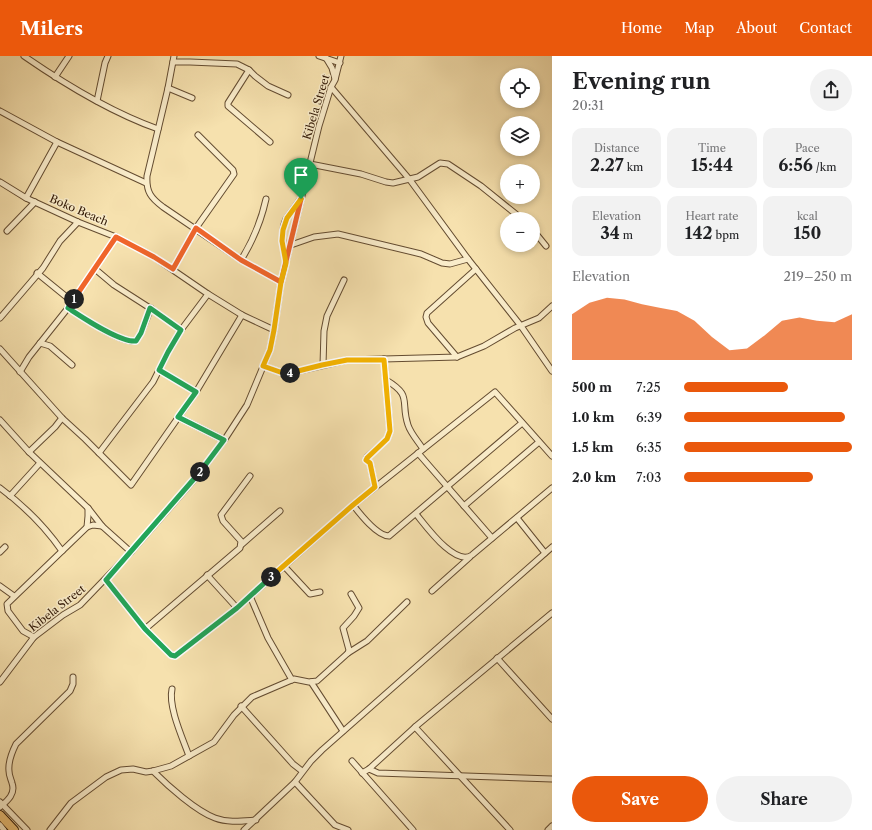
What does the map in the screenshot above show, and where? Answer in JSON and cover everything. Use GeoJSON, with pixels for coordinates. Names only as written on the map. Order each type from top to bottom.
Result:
{"type":"FeatureCollection","features":[{"type":"Feature","properties":{"kind":"highway"},"geometry":{"type":"LineString","coordinates":[[0,815],[14,830]]}},
{"type":"Feature","properties":{"kind":"street"},"geometry":{"type":"LineString","coordinates":[[24,56],[55,77],[112,110],[135,121],[158,129]]}},
{"type":"Feature","properties":{"kind":"street"},"geometry":{"type":"LineString","coordinates":[[55,77],[70,56]]}},
{"type":"Feature","properties":{"kind":"street"},"geometry":{"type":"LineString","coordinates":[[97,101],[105,63],[108,56]]}},
{"type":"Feature","properties":{"kind":"street"},"geometry":{"type":"LineString","coordinates":[[174,56],[147,176],[146,183],[152,198],[241,260],[281,282]]}},
{"type":"Feature","properties":{"kind":"street"},"geometry":{"type":"LineString","coordinates":[[319,56],[340,62]]}},
{"type":"Feature","properties":{"kind":"street","name":"Kibela Street"},"geometry":{"type":"LineString","coordinates":[[0,682],[34,637],[63,615],[80,605],[106,580],[131,552],[199,474],[247,405],[270,350],[281,282],[301,199],[319,126],[331,87],[335,80],[341,56]]}},
{"type":"Feature","properties":{"kind":"street"},"geometry":{"type":"LineString","coordinates":[[326,58],[332,68],[335,80]]}},
{"type":"Feature","properties":{"kind":"street"},"geometry":{"type":"LineString","coordinates":[[173,62],[229,63],[242,65],[268,86],[288,95]]}},
{"type":"Feature","properties":{"kind":"street"},"geometry":{"type":"LineString","coordinates":[[248,70],[228,103],[228,106],[270,142]]}},
{"type":"Feature","properties":{"kind":"street"},"geometry":{"type":"LineString","coordinates":[[331,87],[410,180],[476,270],[521,326],[552,371]]}},
{"type":"Feature","properties":{"kind":"street"},"geometry":{"type":"LineString","coordinates":[[168,88],[192,98]]}},
{"type":"Feature","properties":{"kind":"street"},"geometry":{"type":"LineString","coordinates":[[0,111],[57,142],[146,183]]}},
{"type":"Feature","properties":{"kind":"street"},"geometry":{"type":"LineString","coordinates":[[173,269],[196,228],[234,174],[233,170],[198,136]]}},
{"type":"Feature","properties":{"kind":"street"},"geometry":{"type":"LineString","coordinates":[[26,198],[57,142]]}},
{"type":"Feature","properties":{"kind":"street"},"geometry":{"type":"LineString","coordinates":[[310,164],[361,174],[393,183],[418,177],[440,163],[448,164],[481,186],[513,212]]}},
{"type":"Feature","properties":{"kind":"street","name":"Boko Beach"},"geometry":{"type":"LineString","coordinates":[[0,182],[26,198],[78,222],[116,237],[154,257],[242,315],[274,330]]}},
{"type":"Feature","properties":{"kind":"street"},"geometry":{"type":"LineString","coordinates":[[241,260],[254,239],[264,210],[266,199]]}},
{"type":"Feature","properties":{"kind":"street"},"geometry":{"type":"LineString","coordinates":[[286,263],[282,241],[283,230],[287,218],[301,199]]}},
{"type":"Feature","properties":{"kind":"street"},"geometry":{"type":"LineString","coordinates":[[7,231],[35,202]]}},
{"type":"Feature","properties":{"kind":"street"},"geometry":{"type":"LineString","coordinates":[[0,318],[37,273],[43,268],[60,242],[78,222]]}},
{"type":"Feature","properties":{"kind":"street"},"geometry":{"type":"LineString","coordinates":[[291,245],[314,237],[338,234],[421,254],[442,263],[450,264],[468,259]]}},
{"type":"Feature","properties":{"kind":"street"},"geometry":{"type":"LineString","coordinates":[[20,372],[95,269],[116,237]]}},
{"type":"Feature","properties":{"kind":"street"},"geometry":{"type":"LineString","coordinates":[[540,239],[546,246]]}},
{"type":"Feature","properties":{"kind":"street"},"geometry":{"type":"LineString","coordinates":[[95,269],[114,286],[150,308],[181,330]]}},
{"type":"Feature","properties":{"kind":"street"},"geometry":{"type":"LineString","coordinates":[[458,356],[428,323],[426,317],[428,311],[476,270]]}},
{"type":"Feature","properties":{"kind":"street"},"geometry":{"type":"LineString","coordinates":[[37,273],[69,299],[69,305]]}},
{"type":"Feature","properties":{"kind":"street"},"geometry":{"type":"LineString","coordinates":[[322,365],[324,331],[327,316],[344,280]]}},
{"type":"Feature","properties":{"kind":"street"},"geometry":{"type":"LineString","coordinates":[[98,453],[142,398],[153,382],[181,330],[208,294]]}},
{"type":"Feature","properties":{"kind":"street"},"geometry":{"type":"LineString","coordinates":[[69,305],[105,330],[130,342],[136,341],[141,333],[150,308]]}},
{"type":"Feature","properties":{"kind":"street"},"geometry":{"type":"LineString","coordinates":[[263,366],[286,374],[347,360],[384,360],[458,356],[484,346],[539,318],[552,306]]}},
{"type":"Feature","properties":{"kind":"street"},"geometry":{"type":"LineString","coordinates":[[0,349],[62,418],[131,485],[196,392],[242,315]]}},
{"type":"Feature","properties":{"kind":"street"},"geometry":{"type":"LineString","coordinates":[[40,343],[50,346],[72,365]]}},
{"type":"Feature","properties":{"kind":"street"},"geometry":{"type":"LineString","coordinates":[[375,487],[370,463],[366,460],[387,439],[390,431],[384,360]]}},
{"type":"Feature","properties":{"kind":"street"},"geometry":{"type":"LineString","coordinates":[[159,370],[196,392]]}},
{"type":"Feature","properties":{"kind":"street"},"geometry":{"type":"LineString","coordinates":[[386,380],[401,391],[404,397],[408,425],[423,449]]}},
{"type":"Feature","properties":{"kind":"street"},"geometry":{"type":"LineString","coordinates":[[106,580],[145,629],[171,655],[175,656],[237,608],[353,505],[495,392],[552,456]]}},
{"type":"Feature","properties":{"kind":"street"},"geometry":{"type":"LineString","coordinates":[[178,417],[224,440]]}},
{"type":"Feature","properties":{"kind":"street"},"geometry":{"type":"LineString","coordinates":[[29,452],[55,427],[62,418]]}},
{"type":"Feature","properties":{"kind":"street"},"geometry":{"type":"LineString","coordinates":[[0,420],[29,452],[88,508],[102,526],[131,552]]}},
{"type":"Feature","properties":{"kind":"street"},"geometry":{"type":"LineString","coordinates":[[353,505],[365,520],[381,535],[389,536],[522,422]]}},
{"type":"Feature","properties":{"kind":"street"},"geometry":{"type":"LineString","coordinates":[[464,506],[539,442]]}},
{"type":"Feature","properties":{"kind":"street"},"geometry":{"type":"LineString","coordinates":[[418,453],[446,487],[492,538]]}},
{"type":"Feature","properties":{"kind":"street"},"geometry":{"type":"LineString","coordinates":[[10,496],[40,463]]}},
{"type":"Feature","properties":{"kind":"street"},"geometry":{"type":"LineString","coordinates":[[241,545],[241,540],[223,521],[221,515],[250,476]]}},
{"type":"Feature","properties":{"kind":"street"},"geometry":{"type":"LineString","coordinates":[[0,488],[53,538],[62,551]]}},
{"type":"Feature","properties":{"kind":"street"},"geometry":{"type":"LineString","coordinates":[[432,592],[472,555],[552,488]]}},
{"type":"Feature","properties":{"kind":"street"},"geometry":{"type":"LineString","coordinates":[[87,527],[88,508]]}},
{"type":"Feature","properties":{"kind":"street"},"geometry":{"type":"LineString","coordinates":[[145,629],[280,511]]}},
{"type":"Feature","properties":{"kind":"street"},"geometry":{"type":"LineString","coordinates":[[416,514],[434,536],[450,551],[463,558],[472,555]]}},
{"type":"Feature","properties":{"kind":"street"},"geometry":{"type":"LineString","coordinates":[[517,518],[546,553]]}},
{"type":"Feature","properties":{"kind":"street"},"geometry":{"type":"LineString","coordinates":[[34,637],[23,631],[7,609],[8,601],[87,527],[93,525],[102,526]]}},
{"type":"Feature","properties":{"kind":"street"},"geometry":{"type":"LineString","coordinates":[[0,552],[5,547]]}},
{"type":"Feature","properties":{"kind":"street"},"geometry":{"type":"LineString","coordinates":[[244,830],[295,782],[311,761],[343,731],[552,547]]}},
{"type":"Feature","properties":{"kind":"street"},"geometry":{"type":"LineString","coordinates":[[284,566],[310,594],[320,592]]}},
{"type":"Feature","properties":{"kind":"street"},"geometry":{"type":"LineString","coordinates":[[207,575],[237,608]]}},
{"type":"Feature","properties":{"kind":"street"},"geometry":{"type":"LineString","coordinates":[[0,586],[14,596]]}},
{"type":"Feature","properties":{"kind":"street"},"geometry":{"type":"LineString","coordinates":[[348,653],[349,650],[343,628],[359,608],[351,594]]}},
{"type":"Feature","properties":{"kind":"street"},"geometry":{"type":"LineString","coordinates":[[250,596],[268,638],[292,680]]}},
{"type":"Feature","properties":{"kind":"street"},"geometry":{"type":"LineString","coordinates":[[50,830],[71,803],[111,774],[121,770],[153,772],[171,766],[214,742],[241,706],[252,697],[292,680],[311,682],[317,681],[348,653],[367,640],[407,602]]}},
{"type":"Feature","properties":{"kind":"street"},"geometry":{"type":"LineString","coordinates":[[362,773],[369,769],[497,658],[552,613]]}},
{"type":"Feature","properties":{"kind":"street"},"geometry":{"type":"LineString","coordinates":[[497,658],[552,718]]}},
{"type":"Feature","properties":{"kind":"street"},"geometry":{"type":"LineString","coordinates":[[27,830],[1,804],[9,799],[13,790],[9,772],[12,751],[16,744],[70,691],[73,684],[73,677]]}},
{"type":"Feature","properties":{"kind":"street"},"geometry":{"type":"LineString","coordinates":[[311,682],[343,731]]}},
{"type":"Feature","properties":{"kind":"street"},"geometry":{"type":"LineString","coordinates":[[172,689],[172,705],[189,756]]}},
{"type":"Feature","properties":{"kind":"street"},"geometry":{"type":"LineString","coordinates":[[241,706],[293,764],[302,771]]}},
{"type":"Feature","properties":{"kind":"street"},"geometry":{"type":"LineString","coordinates":[[415,728],[510,830]]}},
{"type":"Feature","properties":{"kind":"street"},"geometry":{"type":"LineString","coordinates":[[352,761],[413,830]]}},
{"type":"Feature","properties":{"kind":"street"},"geometry":{"type":"LineString","coordinates":[[369,769],[378,773],[552,779]]}},
{"type":"Feature","properties":{"kind":"street"},"geometry":{"type":"LineString","coordinates":[[153,772],[178,794],[215,818],[232,821],[256,820]]}},
{"type":"Feature","properties":{"kind":"street"},"geometry":{"type":"LineString","coordinates":[[295,782],[335,825],[348,830]]}},
{"type":"Feature","properties":{"kind":"street"},"geometry":{"type":"LineString","coordinates":[[0,825],[4,830]]}},
{"type":"Feature","properties":{"kind":"street"},"geometry":{"type":"LineString","coordinates":[[548,830],[552,826]]}},
{"type":"Feature","properties":{"kind":"route"},"geometry":{"type":"LineString","coordinates":[[301,199],[287,218],[284,225],[282,241],[286,263],[281,282],[270,350],[263,366],[286,374],[347,360],[384,360],[390,431],[387,439],[366,460],[370,463],[375,487],[237,608],[177,655],[173,656],[145,629],[106,580],[199,474],[224,440],[178,417],[196,392],[159,370],[181,330],[150,308],[141,333],[136,341],[130,342],[123,340],[68,308],[116,237],[173,269],[196,228],[241,260],[281,282],[290,250],[301,199]]}}]}
